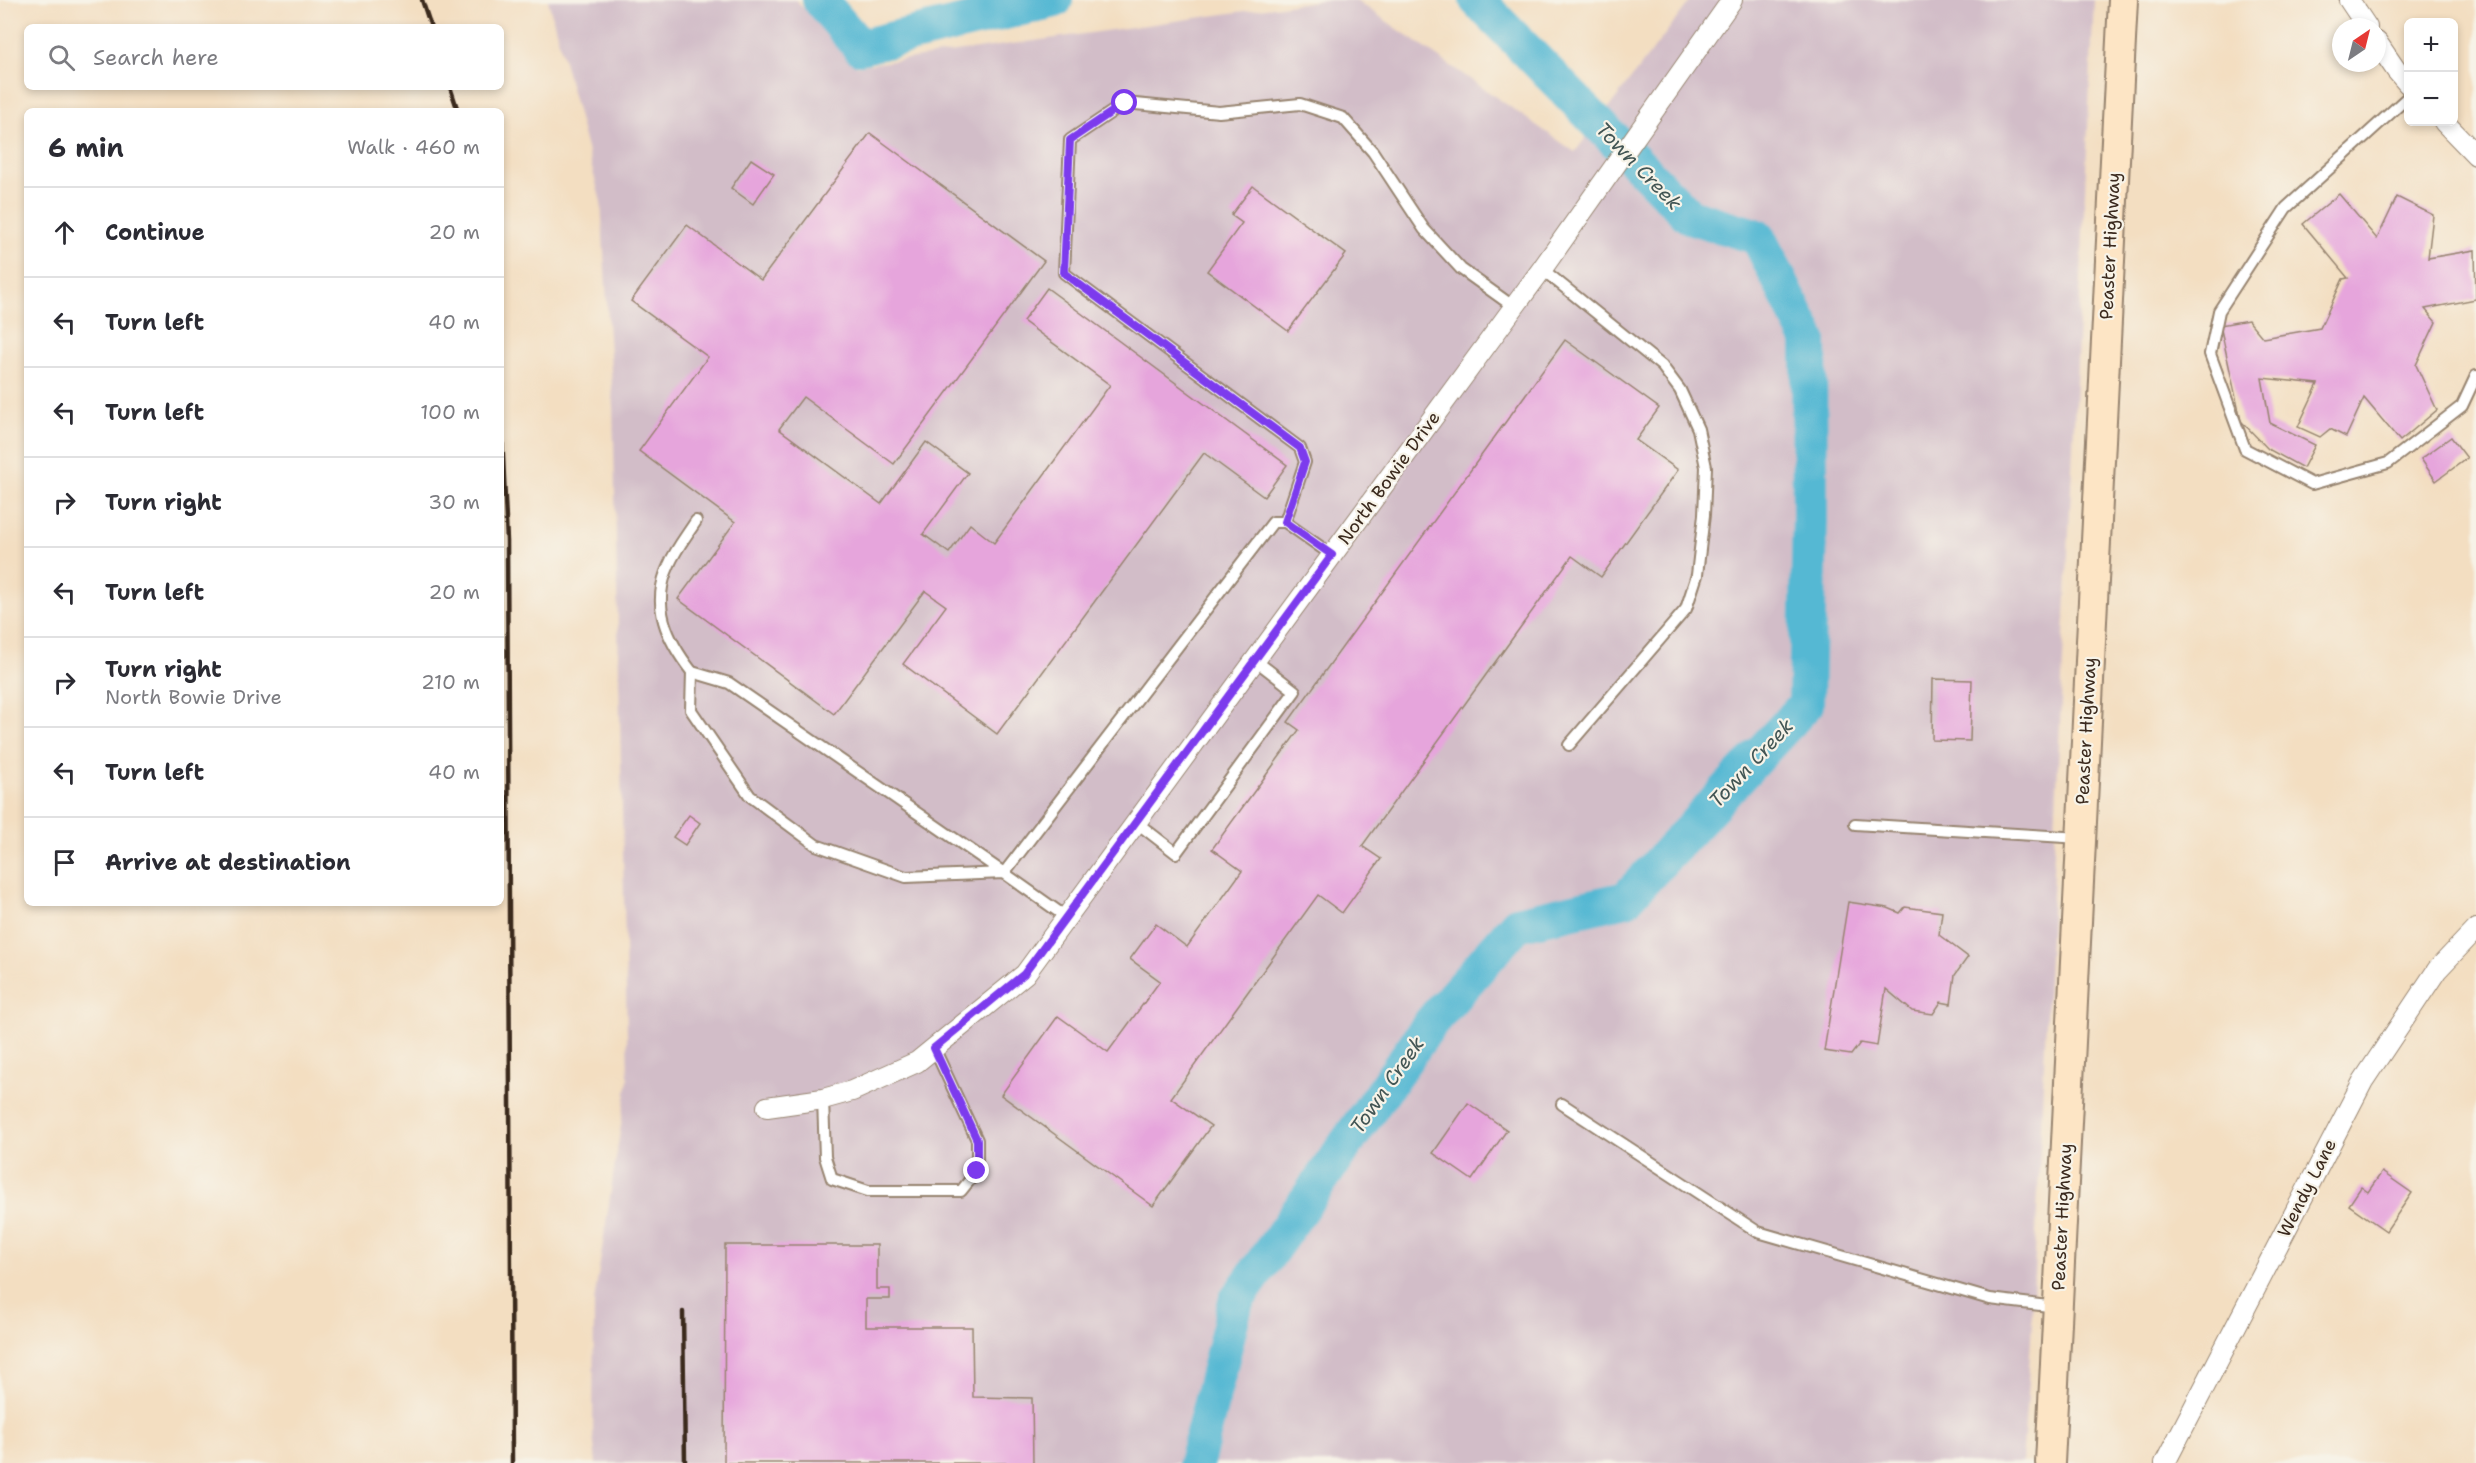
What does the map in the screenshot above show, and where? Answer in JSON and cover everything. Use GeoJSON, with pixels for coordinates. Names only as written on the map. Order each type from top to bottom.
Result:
{"type":"FeatureCollection","features":[{"type":"Feature","properties":{"kind":"main road","name":"Peaster Highway"},"geometry":{"type":"LineString","coordinates":[[2050,1463],[2123,0]]}},
{"type":"Feature","properties":{"kind":"street","name":"North Bowie Drive"},"geometry":{"type":"LineString","coordinates":[[767,1107],[823,1099],[852,1091],[917,1062],[1024,974],[1542,269],[1732,0]]}},
{"type":"Feature","properties":{"kind":"street"},"geometry":{"type":"LineString","coordinates":[[2349,0],[2361,18]]}},
{"type":"Feature","properties":{"kind":"street"},"geometry":{"type":"LineString","coordinates":[[2386,55],[2404,79]]}},
{"type":"Feature","properties":{"kind":"street"},"geometry":{"type":"LineString","coordinates":[[2448,126],[2476,155]]}},
{"type":"Feature","properties":{"kind":"street","name":"Wendy Lane"},"geometry":{"type":"LineString","coordinates":[[2165,1463],[2363,1081],[2437,970],[2476,929]]}},
{"type":"Feature","properties":{"kind":"lane"},"geometry":{"type":"LineString","coordinates":[[2404,102],[2286,208],[2219,311],[2210,354],[2245,449],[2312,484],[2388,463],[2462,406],[2476,376]]}},
{"type":"Feature","properties":{"kind":"lane"},"geometry":{"type":"LineString","coordinates":[[1285,522],[1305,462],[1300,448],[1064,273],[1070,140],[1125,103],[1219,112],[1300,104],[1343,118],[1373,152],[1424,229],[1461,269],[1514,307]]}},
{"type":"Feature","properties":{"kind":"lane"},"geometry":{"type":"LineString","coordinates":[[1542,269],[1662,366],[1680,390],[1698,429],[1706,467],[1704,515],[1697,575],[1686,609],[1569,745]]}},
{"type":"Feature","properties":{"kind":"lane"},"geometry":{"type":"LineString","coordinates":[[696,521],[668,565],[662,590],[662,618],[674,649],[692,672],[729,683],[1066,918]]}},
{"type":"Feature","properties":{"kind":"lane"},"geometry":{"type":"LineString","coordinates":[[1004,873],[1273,522],[1285,522],[1332,555]]}},
{"type":"Feature","properties":{"kind":"lane"},"geometry":{"type":"LineString","coordinates":[[1136,822],[1176,853],[1183,844],[1295,691],[1255,660]]}},
{"type":"Feature","properties":{"kind":"lane"},"geometry":{"type":"LineString","coordinates":[[692,672],[691,710],[750,795],[816,845],[906,876],[1004,873]]}},
{"type":"Feature","properties":{"kind":"lane"},"geometry":{"type":"LineString","coordinates":[[1855,824],[2080,838]]}},
{"type":"Feature","properties":{"kind":"lane"},"geometry":{"type":"LineString","coordinates":[[823,1099],[825,1157],[832,1179],[868,1191],[962,1191],[977,1171],[977,1140],[934,1048]]}},
{"type":"Feature","properties":{"kind":"lane"},"geometry":{"type":"LineString","coordinates":[[1562,1104],[1758,1232],[1989,1299],[2057,1307]]}},
{"type":"Feature","properties":{"kind":"shaded area"},"geometry":{"type":"Polygon","coordinates":[[[548,0],[796,0],[857,66],[1323,0],[1356,0],[1575,152],[1691,0],[2094,0],[2031,1340],[2022,1463],[596,1463],[593,1434],[594,1302],[628,1079],[613,404],[601,202],[548,0]]]}},
{"type":"Feature","properties":{"kind":"building"},"geometry":{"type":"Polygon","coordinates":[[[870,133],[1044,261],[894,464],[803,397],[779,429],[881,504],[926,442],[968,473],[923,534],[949,553],[970,524],[994,543],[1110,385],[1023,321],[1047,288],[1287,465],[1264,497],[1204,453],[997,734],[903,664],[946,606],[925,591],[834,714],[678,599],[735,522],[639,451],[708,357],[631,301],[687,225],[761,280],[870,133]]]}},
{"type":"Feature","properties":{"kind":"building"},"geometry":{"type":"Polygon","coordinates":[[[751,159],[774,174],[753,204],[731,188],[751,159]]]}},
{"type":"Feature","properties":{"kind":"building"},"geometry":{"type":"Polygon","coordinates":[[[1253,186],[1346,254],[1288,331],[1207,271],[1242,223],[1231,215],[1253,186]]]}},
{"type":"Feature","properties":{"kind":"building"},"geometry":{"type":"Polygon","coordinates":[[[2339,194],[2377,239],[2397,197],[2433,215],[2428,258],[2475,250],[2476,299],[2425,309],[2436,322],[2416,365],[2437,410],[2400,441],[2364,398],[2346,437],[2330,429],[2320,437],[2298,427],[2318,384],[2262,378],[2270,423],[2315,445],[2303,468],[2268,449],[2241,421],[2220,325],[2248,320],[2263,338],[2320,328],[2343,279],[2348,278],[2303,224],[2339,194]]]}},
{"type":"Feature","properties":{"kind":"building"},"geometry":{"type":"Polygon","coordinates":[[[1565,340],[1659,408],[1636,440],[1678,470],[1601,577],[1572,556],[1362,846],[1381,859],[1342,913],[1318,895],[1171,1098],[1211,1126],[1153,1206],[1001,1095],[1058,1016],[1108,1052],[1160,981],[1130,959],[1156,924],[1187,947],[1242,871],[1212,849],[1299,730],[1288,722],[1565,340]]]}},
{"type":"Feature","properties":{"kind":"building"},"geometry":{"type":"Polygon","coordinates":[[[2451,437],[2467,458],[2436,481],[2421,459],[2451,437]]]}},
{"type":"Feature","properties":{"kind":"building"},"geometry":{"type":"Polygon","coordinates":[[[1933,679],[1972,680],[1970,741],[1932,740],[1933,679]]]}},
{"type":"Feature","properties":{"kind":"building"},"geometry":{"type":"Polygon","coordinates":[[[689,815],[700,823],[685,845],[673,837],[689,815]]]}},
{"type":"Feature","properties":{"kind":"building"},"geometry":{"type":"Polygon","coordinates":[[[1848,902],[1888,908],[1900,913],[1905,907],[1942,912],[1939,935],[1968,957],[1955,975],[1951,1004],[1941,1002],[1933,1014],[1912,1011],[1886,989],[1877,1046],[1860,1043],[1851,1055],[1824,1051],[1848,902]]]}},
{"type":"Feature","properties":{"kind":"building"},"geometry":{"type":"Polygon","coordinates":[[[1468,1103],[1507,1130],[1472,1180],[1433,1153],[1468,1103]]]}},
{"type":"Feature","properties":{"kind":"building"},"geometry":{"type":"Polygon","coordinates":[[[2382,1172],[2412,1193],[2386,1231],[2349,1205],[2361,1187],[2368,1192],[2382,1172]]]}},
{"type":"Feature","properties":{"kind":"building"},"geometry":{"type":"Polygon","coordinates":[[[725,1245],[877,1245],[877,1289],[890,1289],[890,1299],[866,1299],[866,1327],[972,1327],[973,1397],[1032,1398],[1033,1463],[724,1463],[725,1245]]]}},
{"type":"Feature","properties":{"kind":"waterway","name":"Town Creek"},"geometry":{"type":"LineString","coordinates":[[820,0],[860,47],[1055,0]]}},
{"type":"Feature","properties":{"kind":"waterway","name":"Town Creek"},"geometry":{"type":"LineString","coordinates":[[1196,1463],[1236,1301],[1432,1021],[1517,924],[1626,899],[1806,704],[1810,515],[1809,340],[1758,237],[1689,216],[1477,0]]}},
{"type":"Feature","properties":{"kind":"railway"},"geometry":{"type":"LineString","coordinates":[[422,0],[430,24]]}},
{"type":"Feature","properties":{"kind":"railway"},"geometry":{"type":"LineString","coordinates":[[451,90],[457,108]]}},
{"type":"Feature","properties":{"kind":"railway"},"geometry":{"type":"LineString","coordinates":[[504,478],[507,541],[512,1463]]}},
{"type":"Feature","properties":{"kind":"railway"},"geometry":{"type":"LineString","coordinates":[[683,1312],[685,1463]]}},
{"type":"Feature","properties":{"kind":"route"},"geometry":{"type":"LineString","coordinates":[[977,1171],[977,1140],[934,1048],[1024,974],[1332,555],[1285,522],[1305,462],[1300,448],[1064,273],[1070,140],[1125,103]]}}]}
